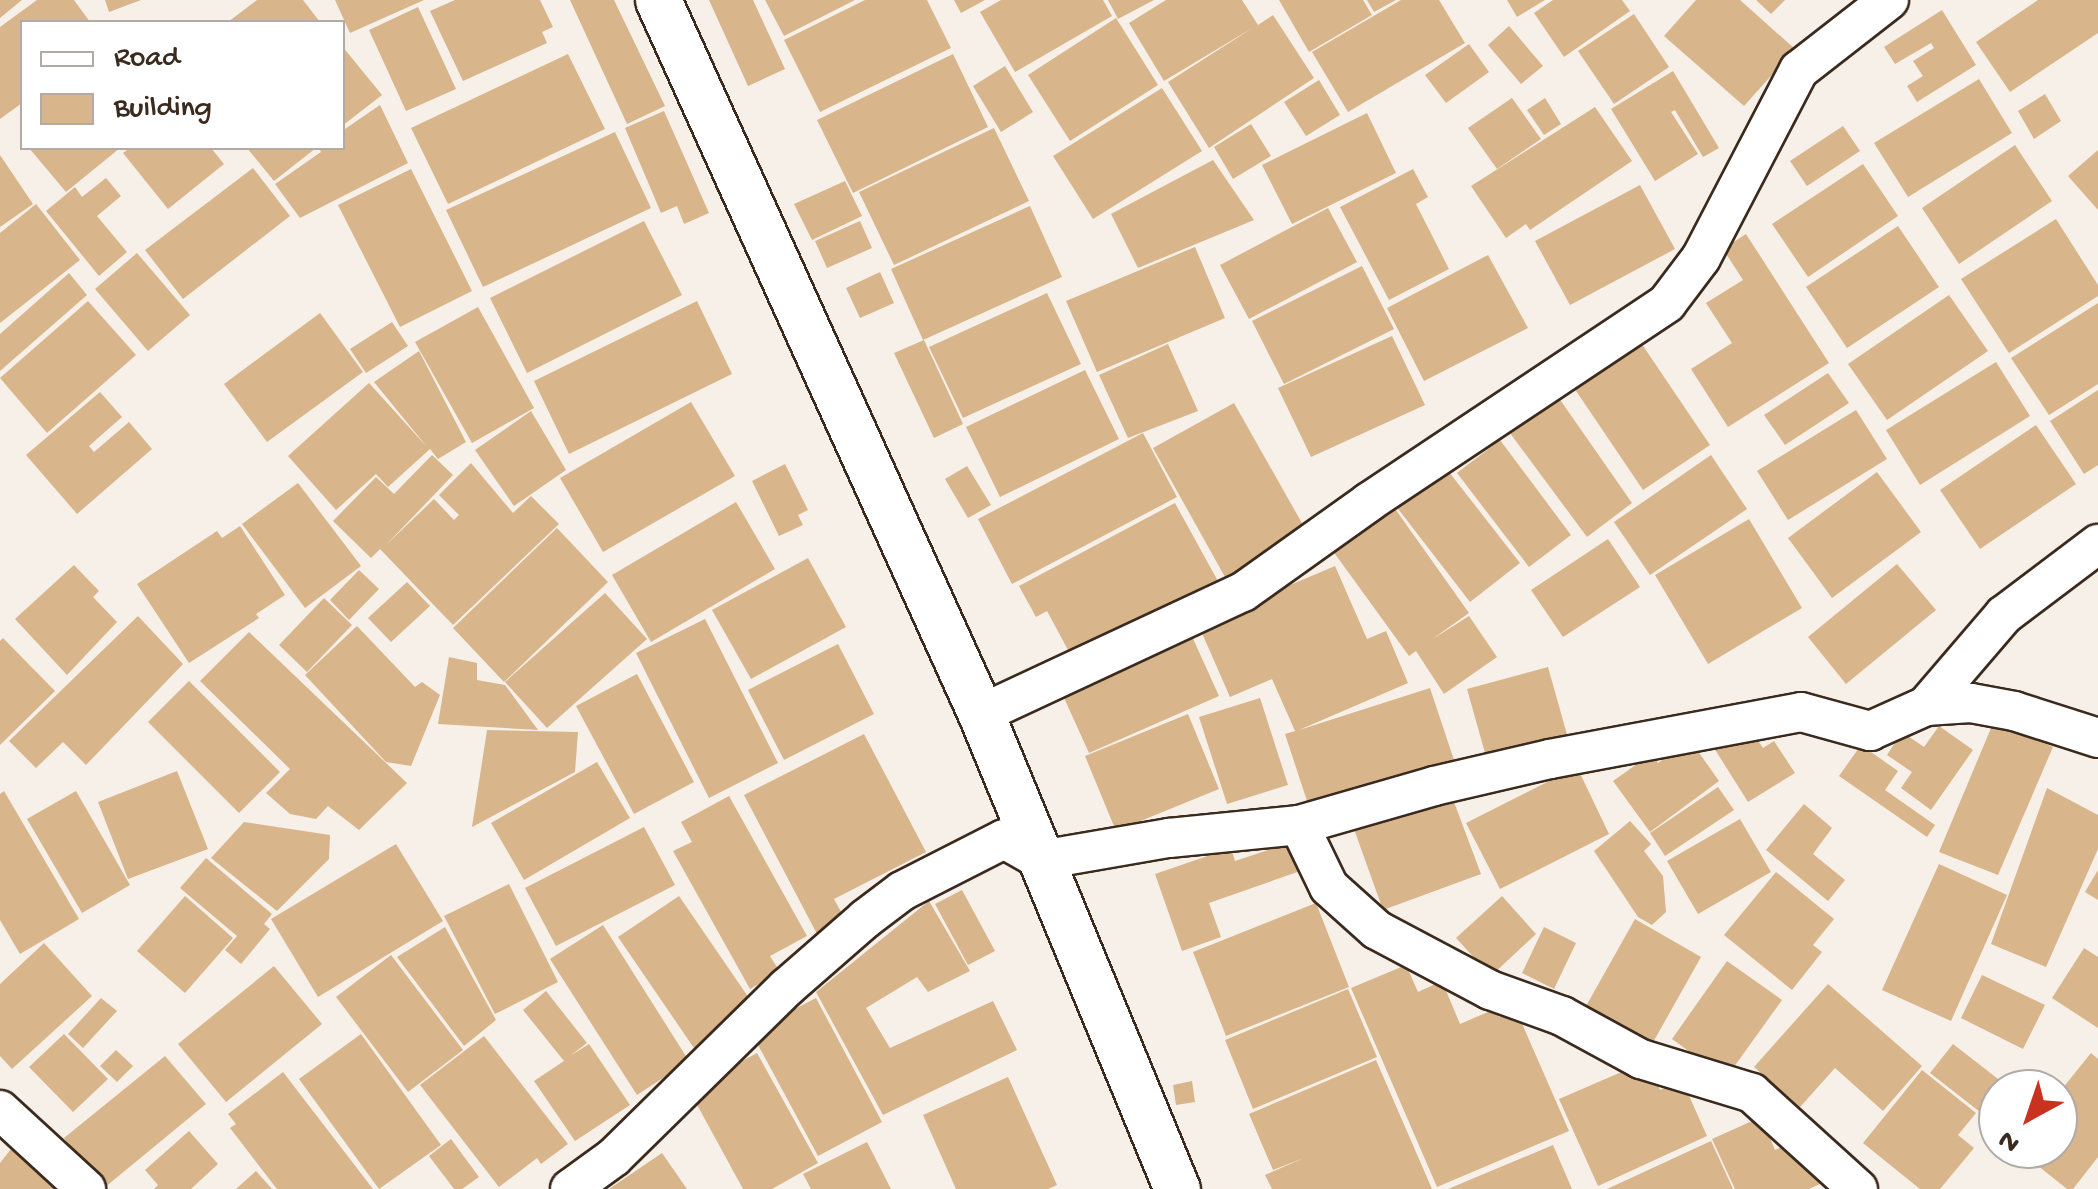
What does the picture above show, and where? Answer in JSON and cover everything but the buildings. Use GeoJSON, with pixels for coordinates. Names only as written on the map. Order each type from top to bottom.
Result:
{"type":"FeatureCollection","features":[{"type":"Feature","properties":{"kind":"street"},"geometry":{"type":"LineString","coordinates":[[658,0],[981,714],[1178,1189]]}},
{"type":"Feature","properties":{"kind":"street"},"geometry":{"type":"LineString","coordinates":[[981,714],[1242,592],[1368,502],[1667,303],[1700,258],[1799,70],[1889,0]]}},
{"type":"Feature","properties":{"kind":"street"},"geometry":{"type":"LineString","coordinates":[[1926,706],[2004,615],[2098,544]]}},
{"type":"Feature","properties":{"kind":"street"},"geometry":{"type":"LineString","coordinates":[[570,1189],[614,1157],[826,951],[902,891],[1004,839],[1042,860],[1168,838],[1299,825],[1434,786],[1550,759],[1801,712],[1870,731],[1926,706],[1971,702],[2098,738]]}},
{"type":"Feature","properties":{"kind":"street"},"geometry":{"type":"LineString","coordinates":[[1299,825],[1328,887],[1377,930],[1490,990],[1562,1016],[1641,1059],[1752,1093],[1858,1189]]}},
{"type":"Feature","properties":{"kind":"street"},"geometry":{"type":"LineString","coordinates":[[0,1110],[86,1189]]}}]}
